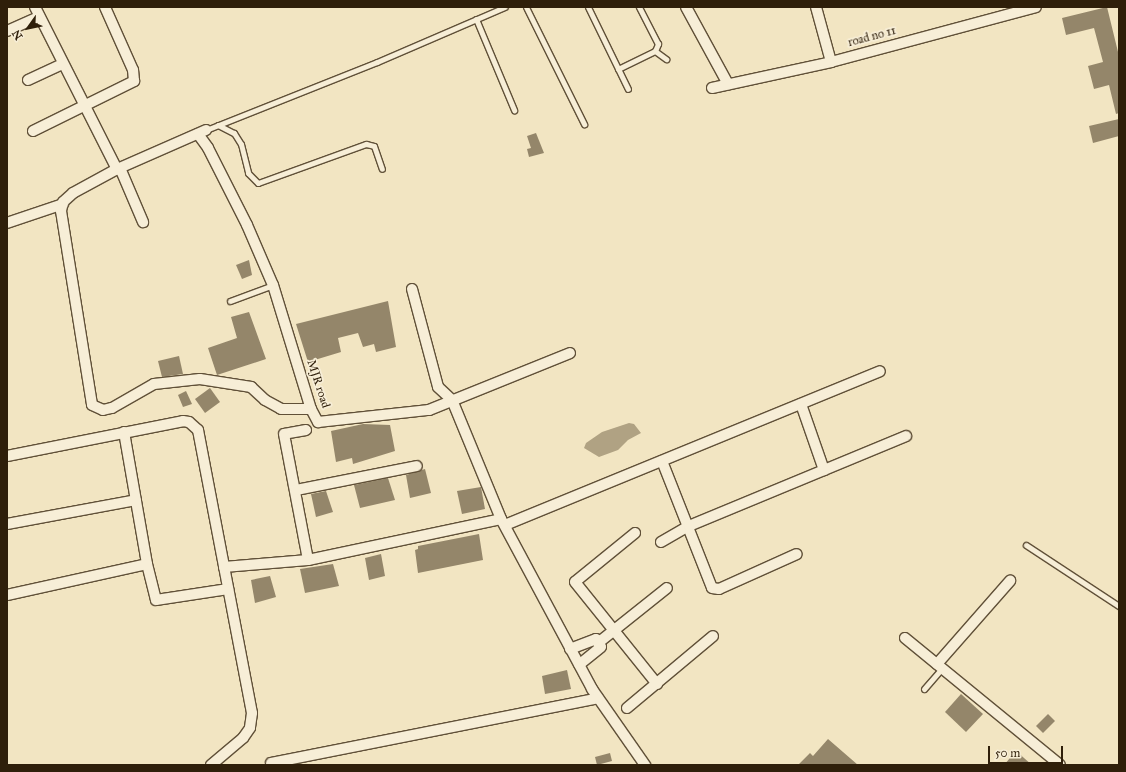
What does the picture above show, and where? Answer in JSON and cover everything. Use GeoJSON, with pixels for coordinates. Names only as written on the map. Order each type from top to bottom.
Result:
{"type":"FeatureCollection","features":[{"type":"Feature","properties":{"kind":"street"},"geometry":{"type":"LineString","coordinates":[[35,7],[84,106],[118,169],[143,222]]}},
{"type":"Feature","properties":{"kind":"street"},"geometry":{"type":"LineString","coordinates":[[33,131],[129,84],[135,77],[105,7]]}},
{"type":"Feature","properties":{"kind":"street"},"geometry":{"type":"LineString","coordinates":[[686,7],[728,84]]}},
{"type":"Feature","properties":{"kind":"street"},"geometry":{"type":"LineString","coordinates":[[816,7],[830,62]]}},
{"type":"Feature","properties":{"kind":"street","name":"road no 11"},"geometry":{"type":"LineString","coordinates":[[712,88],[830,62],[1002,12],[1036,7]]}},
{"type":"Feature","properties":{"kind":"street"},"geometry":{"type":"LineString","coordinates":[[7,31],[39,17]]}},
{"type":"Feature","properties":{"kind":"street"},"geometry":{"type":"LineString","coordinates":[[28,80],[63,64]]}},
{"type":"Feature","properties":{"kind":"street"},"geometry":{"type":"LineString","coordinates":[[202,132],[118,169],[73,193],[63,204],[61,211],[92,405],[103,410],[112,408],[154,384],[200,379],[252,386],[265,400],[281,409],[311,409]]}},
{"type":"Feature","properties":{"kind":"street","name":"MJR road"},"geometry":{"type":"LineString","coordinates":[[202,132],[208,148],[247,226],[273,286],[315,419],[323,423],[429,410],[570,353]]}},
{"type":"Feature","properties":{"kind":"street"},"geometry":{"type":"LineString","coordinates":[[7,222],[63,204]]}},
{"type":"Feature","properties":{"kind":"street"},"geometry":{"type":"LineString","coordinates":[[412,289],[438,387],[452,400],[503,522],[570,649],[598,698],[645,765]]}},
{"type":"Feature","properties":{"kind":"street"},"geometry":{"type":"LineString","coordinates":[[224,567],[308,560],[503,522],[662,461],[880,371]]}},
{"type":"Feature","properties":{"kind":"street"},"geometry":{"type":"LineString","coordinates":[[801,404],[824,470]]}},
{"type":"Feature","properties":{"kind":"street"},"geometry":{"type":"LineString","coordinates":[[7,456],[183,421],[189,422],[198,430],[252,713],[250,728],[243,738],[211,765]]}},
{"type":"Feature","properties":{"kind":"street"},"geometry":{"type":"LineString","coordinates":[[306,430],[284,434],[296,490],[308,560]]}},
{"type":"Feature","properties":{"kind":"street"},"geometry":{"type":"LineString","coordinates":[[124,432],[147,564],[156,600],[228,590]]}},
{"type":"Feature","properties":{"kind":"street"},"geometry":{"type":"LineString","coordinates":[[661,542],[689,526],[906,436]]}},
{"type":"Feature","properties":{"kind":"street"},"geometry":{"type":"LineString","coordinates":[[662,461],[689,526],[712,588],[716,590],[797,554]]}},
{"type":"Feature","properties":{"kind":"street"},"geometry":{"type":"LineString","coordinates":[[296,490],[417,466]]}},
{"type":"Feature","properties":{"kind":"street"},"geometry":{"type":"LineString","coordinates":[[7,524],[136,500]]}},
{"type":"Feature","properties":{"kind":"street"},"geometry":{"type":"LineString","coordinates":[[635,532],[576,582],[656,684]]}},
{"type":"Feature","properties":{"kind":"street"},"geometry":{"type":"LineString","coordinates":[[7,595],[147,564]]}},
{"type":"Feature","properties":{"kind":"street"},"geometry":{"type":"LineString","coordinates":[[940,666],[1010,581]]}},
{"type":"Feature","properties":{"kind":"street"},"geometry":{"type":"LineString","coordinates":[[598,643],[615,631],[667,588]]}},
{"type":"Feature","properties":{"kind":"street"},"geometry":{"type":"LineString","coordinates":[[628,708],[713,636]]}},
{"type":"Feature","properties":{"kind":"street"},"geometry":{"type":"LineString","coordinates":[[905,638],[1060,765]]}},
{"type":"Feature","properties":{"kind":"street"},"geometry":{"type":"LineString","coordinates":[[570,649],[596,639],[601,647],[579,665]]}},
{"type":"Feature","properties":{"kind":"street"},"geometry":{"type":"LineString","coordinates":[[271,763],[598,698]]}},
{"type":"Feature","properties":{"kind":"lane"},"geometry":{"type":"LineString","coordinates":[[202,132],[377,62],[505,7]]}},
{"type":"Feature","properties":{"kind":"lane"},"geometry":{"type":"LineString","coordinates":[[526,7],[584,124]]}},
{"type":"Feature","properties":{"kind":"lane"},"geometry":{"type":"LineString","coordinates":[[588,7],[628,89]]}},
{"type":"Feature","properties":{"kind":"lane"},"geometry":{"type":"LineString","coordinates":[[618,69],[655,51],[658,44],[639,7]]}},
{"type":"Feature","properties":{"kind":"lane"},"geometry":{"type":"LineString","coordinates":[[476,20],[514,110]]}},
{"type":"Feature","properties":{"kind":"lane"},"geometry":{"type":"LineString","coordinates":[[655,51],[666,59]]}},
{"type":"Feature","properties":{"kind":"lane"},"geometry":{"type":"LineString","coordinates":[[217,125],[234,133],[241,144],[248,173],[258,183],[366,144],[374,146],[382,169]]}},
{"type":"Feature","properties":{"kind":"lane"},"geometry":{"type":"LineString","coordinates":[[230,301],[273,286]]}},
{"type":"Feature","properties":{"kind":"lane"},"geometry":{"type":"LineString","coordinates":[[1026,545],[1119,606]]}},
{"type":"Feature","properties":{"kind":"lane"},"geometry":{"type":"LineString","coordinates":[[924,688],[940,666]]}},
{"type":"Feature","properties":{"kind":"shaded area"},"geometry":{"type":"Polygon","coordinates":[[[629,423],[634,424],[641,433],[628,440],[618,450],[599,457],[584,448],[586,443],[602,432],[629,423]]]}},
{"type":"Feature","properties":{"kind":"building"},"geometry":{"type":"Polygon","coordinates":[[[1107,7],[1119,56],[1119,113],[1116,114],[1109,85],[1094,89],[1088,66],[1103,62],[1094,28],[1066,35],[1062,18],[1107,7]]]}},
{"type":"Feature","properties":{"kind":"building"},"geometry":{"type":"Polygon","coordinates":[[[1119,119],[1119,136],[1093,143],[1089,126],[1119,119]]]}},
{"type":"Feature","properties":{"kind":"building"},"geometry":{"type":"Polygon","coordinates":[[[536,133],[544,153],[529,157],[527,149],[531,148],[527,136],[536,133]]]}},
{"type":"Feature","properties":{"kind":"building"},"geometry":{"type":"Polygon","coordinates":[[[249,260],[252,275],[242,279],[236,265],[249,260]]]}},
{"type":"Feature","properties":{"kind":"building"},"geometry":{"type":"Polygon","coordinates":[[[388,301],[396,347],[376,352],[374,344],[363,347],[358,333],[338,338],[341,352],[308,362],[296,324],[388,301]]]}},
{"type":"Feature","properties":{"kind":"building"},"geometry":{"type":"Polygon","coordinates":[[[249,312],[266,359],[217,375],[208,348],[237,338],[231,317],[249,312]]]}},
{"type":"Feature","properties":{"kind":"building"},"geometry":{"type":"Polygon","coordinates":[[[179,356],[183,374],[162,377],[158,361],[179,356]]]}},
{"type":"Feature","properties":{"kind":"building"},"geometry":{"type":"Polygon","coordinates":[[[210,388],[220,402],[205,413],[195,399],[210,388]]]}},
{"type":"Feature","properties":{"kind":"building"},"geometry":{"type":"Polygon","coordinates":[[[186,391],[192,404],[183,407],[178,395],[186,391]]]}},
{"type":"Feature","properties":{"kind":"building"},"geometry":{"type":"Polygon","coordinates":[[[363,424],[390,425],[395,451],[353,464],[352,458],[336,462],[331,431],[363,424]]]}},
{"type":"Feature","properties":{"kind":"building"},"geometry":{"type":"Polygon","coordinates":[[[425,469],[431,493],[410,498],[406,475],[425,469]]]}},
{"type":"Feature","properties":{"kind":"building"},"geometry":{"type":"Polygon","coordinates":[[[388,478],[395,500],[360,508],[354,485],[388,478]]]}},
{"type":"Feature","properties":{"kind":"building"},"geometry":{"type":"Polygon","coordinates":[[[481,487],[485,509],[462,514],[457,491],[481,487]]]}},
{"type":"Feature","properties":{"kind":"building"},"geometry":{"type":"Polygon","coordinates":[[[326,491],[333,512],[316,517],[311,494],[326,491]]]}},
{"type":"Feature","properties":{"kind":"building"},"geometry":{"type":"Polygon","coordinates":[[[479,534],[483,560],[418,573],[415,550],[418,549],[418,546],[479,534]]]}},
{"type":"Feature","properties":{"kind":"building"},"geometry":{"type":"Polygon","coordinates":[[[381,554],[385,576],[369,580],[365,558],[381,554]]]}},
{"type":"Feature","properties":{"kind":"building"},"geometry":{"type":"Polygon","coordinates":[[[333,564],[339,586],[305,593],[300,569],[333,564]]]}},
{"type":"Feature","properties":{"kind":"building"},"geometry":{"type":"Polygon","coordinates":[[[270,576],[276,597],[255,603],[251,580],[270,576]]]}},
{"type":"Feature","properties":{"kind":"building"},"geometry":{"type":"Polygon","coordinates":[[[567,670],[571,689],[545,694],[542,676],[567,670]]]}},
{"type":"Feature","properties":{"kind":"building"},"geometry":{"type":"Polygon","coordinates":[[[961,694],[983,714],[966,732],[945,712],[961,694]]]}},
{"type":"Feature","properties":{"kind":"building"},"geometry":{"type":"Polygon","coordinates":[[[1048,714],[1055,721],[1043,733],[1036,726],[1048,714]]]}},
{"type":"Feature","properties":{"kind":"building"},"geometry":{"type":"Polygon","coordinates":[[[828,739],[858,765],[798,765],[810,753],[813,756],[828,739]]]}},
{"type":"Feature","properties":{"kind":"building"},"geometry":{"type":"Polygon","coordinates":[[[1016,751],[1032,765],[1004,765],[1016,751]]]}},
{"type":"Feature","properties":{"kind":"building"},"geometry":{"type":"Polygon","coordinates":[[[610,753],[612,761],[597,765],[595,757],[610,753]]]}}]}
